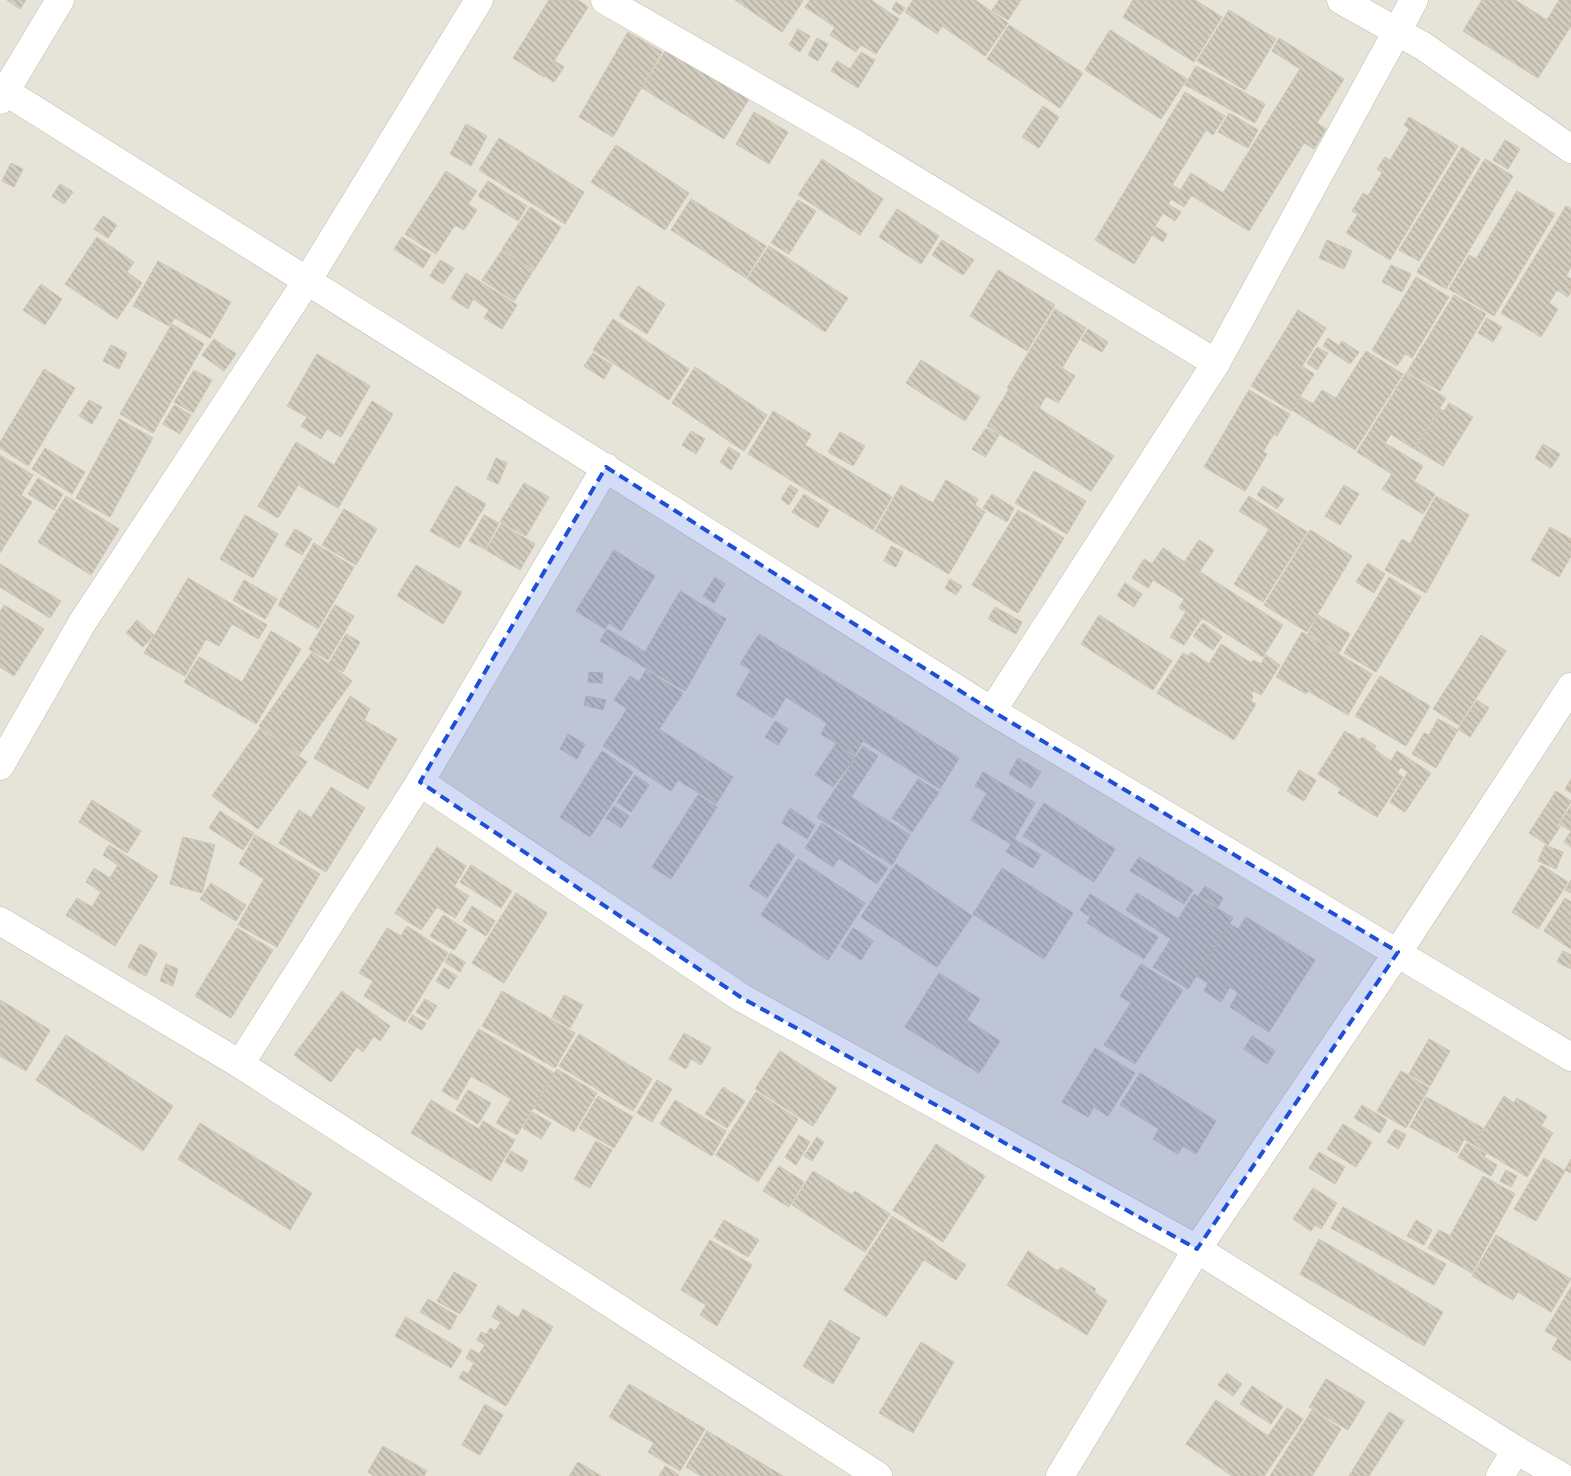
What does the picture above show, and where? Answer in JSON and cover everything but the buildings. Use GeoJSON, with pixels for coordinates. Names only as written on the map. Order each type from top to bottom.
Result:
{"type":"FeatureCollection","features":[{"type":"Feature","properties":{"kind":"street"},"geometry":{"type":"LineString","coordinates":[[60,0],[2,93],[606,467],[992,711],[1571,1057]]}},
{"type":"Feature","properties":{"kind":"street"},"geometry":{"type":"LineString","coordinates":[[0,766],[82,623],[307,281],[480,0]]}},
{"type":"Feature","properties":{"kind":"street"},"geometry":{"type":"LineString","coordinates":[[605,0],[857,145],[1216,363]]}},
{"type":"Feature","properties":{"kind":"street"},"geometry":{"type":"LineString","coordinates":[[1341,0],[1423,46],[1571,148]]}},
{"type":"Feature","properties":{"kind":"street"},"geometry":{"type":"LineString","coordinates":[[992,711],[1216,363],[1414,0]]}},
{"type":"Feature","properties":{"kind":"street"},"geometry":{"type":"LineString","coordinates":[[240,1064],[420,782],[606,467]]}},
{"type":"Feature","properties":{"kind":"street"},"geometry":{"type":"LineString","coordinates":[[1060,1476],[1197,1249],[1398,952],[1571,688]]}},
{"type":"Feature","properties":{"kind":"street"},"geometry":{"type":"LineString","coordinates":[[420,782],[742,998],[1197,1249],[1516,1450],[1561,1476]]}},
{"type":"Feature","properties":{"kind":"street"},"geometry":{"type":"LineString","coordinates":[[0,921],[240,1064],[878,1476]]}},
{"type":"Feature","properties":{"kind":"street"},"geometry":{"type":"LineString","coordinates":[[1500,1476],[1516,1450]]}},
{"type":"Feature","properties":{"kind":"highlighted area"},"geometry":{"type":"Polygon","coordinates":[[[606,467],[992,711],[1398,952],[1197,1249],[742,998],[420,782],[606,467]]]}},
{"type":"Feature","properties":{"kind":"shaded area"},"geometry":{"type":"Polygon","coordinates":[[[0,0],[1571,0],[1571,1476],[0,1476],[0,0]]]}}]}
